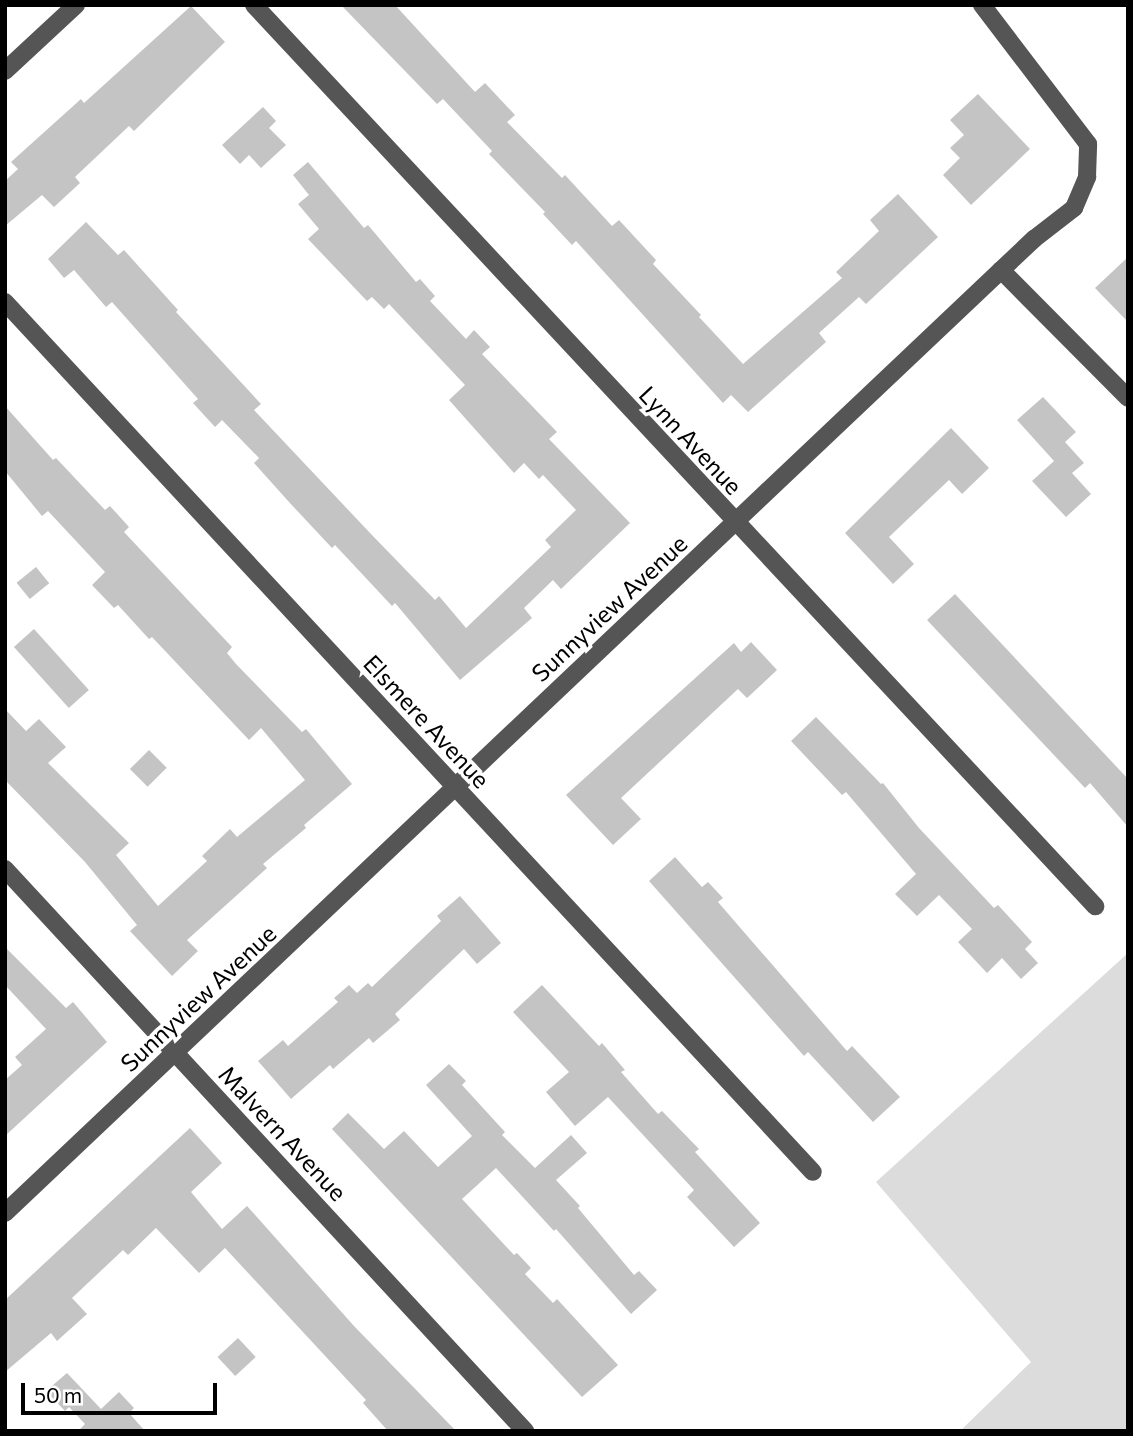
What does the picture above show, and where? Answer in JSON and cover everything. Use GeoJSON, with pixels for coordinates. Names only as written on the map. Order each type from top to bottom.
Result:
{"type":"FeatureCollection","features":[{"type":"Feature","properties":{"kind":"street","name":"Lynn Avenue"},"geometry":{"type":"LineString","coordinates":[[254,5],[1095,906]]}},
{"type":"Feature","properties":{"kind":"street","name":"Sunnyview Avenue"},"geometry":{"type":"LineString","coordinates":[[5,1213],[1001,270],[1034,239],[1074,208],[1087,177],[1088,144],[982,5]]}},
{"type":"Feature","properties":{"kind":"street"},"geometry":{"type":"LineString","coordinates":[[5,71],[72,7]]}},
{"type":"Feature","properties":{"kind":"street"},"geometry":{"type":"LineString","coordinates":[[1001,270],[1128,398]]}},
{"type":"Feature","properties":{"kind":"street","name":"Elsmere Avenue"},"geometry":{"type":"LineString","coordinates":[[5,302],[813,1172]]}},
{"type":"Feature","properties":{"kind":"street","name":"Malvern Avenue"},"geometry":{"type":"LineString","coordinates":[[5,869],[524,1431]]}},
{"type":"Feature","properties":{"kind":"shaded area"},"geometry":{"type":"Polygon","coordinates":[[[1128,953],[1128,1431],[960,1431],[1031,1362],[876,1182],[1128,953]]]}},
{"type":"Feature","properties":{"kind":"building"},"geometry":{"type":"Polygon","coordinates":[[[341,5],[395,5],[475,92],[485,83],[515,115],[507,122],[562,178],[565,175],[612,226],[619,220],[656,260],[653,264],[743,364],[842,278],[836,272],[879,231],[870,220],[898,194],[938,237],[866,304],[859,297],[819,333],[826,342],[748,412],[731,395],[723,403],[576,241],[572,245],[543,214],[545,212],[489,154],[492,151],[443,99],[437,104],[341,5]]]}},
{"type":"Feature","properties":{"kind":"building"},"geometry":{"type":"Polygon","coordinates":[[[191,6],[225,42],[134,131],[129,126],[75,177],[80,183],[54,207],[42,195],[5,226],[5,181],[18,169],[11,162],[81,99],[84,103],[191,6]]]}},
{"type":"Feature","properties":{"kind":"building"},"geometry":{"type":"Polygon","coordinates":[[[978,94],[1030,149],[971,205],[943,175],[960,158],[950,148],[964,135],[950,120],[978,94]]]}},
{"type":"Feature","properties":{"kind":"building"},"geometry":{"type":"Polygon","coordinates":[[[263,107],[276,121],[269,128],[286,145],[261,168],[249,155],[240,164],[222,145],[263,107]]]}},
{"type":"Feature","properties":{"kind":"building"},"geometry":{"type":"Polygon","coordinates":[[[308,162],[364,228],[368,225],[416,282],[420,279],[435,296],[430,301],[466,339],[474,330],[490,347],[482,354],[557,432],[549,439],[630,523],[561,589],[553,580],[524,608],[532,618],[460,680],[395,603],[392,606],[335,545],[332,548],[289,502],[254,463],[259,458],[222,420],[215,427],[193,403],[198,399],[112,302],[106,307],[74,270],[64,278],[48,259],[86,222],[118,255],[124,250],[178,310],[176,312],[261,404],[254,410],[435,600],[439,596],[466,628],[551,547],[545,540],[576,510],[543,475],[539,479],[524,463],[514,473],[449,400],[465,385],[389,304],[384,309],[372,297],[367,301],[308,239],[319,229],[298,204],[309,195],[293,175],[308,162]]]}},
{"type":"Feature","properties":{"kind":"building"},"geometry":{"type":"Polygon","coordinates":[[[1128,257],[1128,322],[1095,288],[1128,257]]]}},
{"type":"Feature","properties":{"kind":"building"},"geometry":{"type":"Polygon","coordinates":[[[1043,397],[1076,432],[1065,442],[1084,463],[1072,473],[1091,494],[1066,517],[1032,481],[1054,461],[1017,420],[1043,397]]]}},
{"type":"Feature","properties":{"kind":"building"},"geometry":{"type":"Polygon","coordinates":[[[5,406],[53,460],[56,458],[105,510],[110,506],[129,527],[124,532],[232,647],[227,653],[236,664],[302,732],[306,729],[352,784],[304,825],[306,828],[263,864],[267,868],[187,940],[198,951],[172,976],[130,931],[137,925],[85,862],[5,780],[5,709],[26,731],[39,719],[66,747],[48,763],[129,843],[116,855],[158,906],[207,861],[202,856],[230,829],[237,837],[305,780],[261,728],[249,740],[152,637],[149,639],[118,605],[114,608],[92,585],[105,572],[48,511],[42,516],[5,471],[5,406]]]}},
{"type":"Feature","properties":{"kind":"building"},"geometry":{"type":"Polygon","coordinates":[[[951,428],[989,468],[962,494],[949,480],[889,537],[914,564],[893,584],[845,533],[951,428]]]}},
{"type":"Feature","properties":{"kind":"building"},"geometry":{"type":"Polygon","coordinates":[[[36,567],[49,583],[30,599],[17,583],[36,567]]]}},
{"type":"Feature","properties":{"kind":"building"},"geometry":{"type":"Polygon","coordinates":[[[955,594],[1128,779],[1128,827],[1090,783],[1085,788],[927,620],[955,594]]]}},
{"type":"Feature","properties":{"kind":"building"},"geometry":{"type":"Polygon","coordinates":[[[34,629],[89,690],[69,708],[14,647],[34,629]]]}},
{"type":"Feature","properties":{"kind":"building"},"geometry":{"type":"Polygon","coordinates":[[[751,642],[777,670],[747,698],[738,689],[621,798],[641,819],[613,845],[566,795],[734,643],[741,652],[751,642]]]}},
{"type":"Feature","properties":{"kind":"building"},"geometry":{"type":"Polygon","coordinates":[[[816,717],[881,784],[883,783],[919,828],[994,908],[998,905],[1032,942],[1025,949],[1038,963],[1021,979],[1002,958],[987,973],[958,942],[972,929],[939,895],[917,916],[895,894],[916,874],[846,792],[842,795],[791,741],[816,717]]]}},
{"type":"Feature","properties":{"kind":"building"},"geometry":{"type":"Polygon","coordinates":[[[149,750],[167,768],[148,787],[130,769],[149,750]]]}},
{"type":"Feature","properties":{"kind":"building"},"geometry":{"type":"Polygon","coordinates":[[[675,857],[702,887],[708,882],[723,898],[718,902],[847,1051],[852,1046],[900,1097],[873,1122],[808,1052],[804,1056],[649,881],[675,857]]]}},
{"type":"Feature","properties":{"kind":"building"},"geometry":{"type":"Polygon","coordinates":[[[460,896],[501,943],[477,964],[464,949],[395,1014],[400,1020],[373,1043],[369,1038],[333,1069],[330,1065],[291,1099],[258,1061],[283,1040],[288,1046],[338,1002],[334,998],[349,985],[357,993],[368,983],[372,987],[441,921],[437,916],[460,896]]]}},
{"type":"Feature","properties":{"kind":"building"},"geometry":{"type":"Polygon","coordinates":[[[5,947],[66,1008],[73,1002],[107,1042],[5,1136],[5,1080],[22,1065],[15,1057],[46,1029],[5,985],[5,947]]]}},
{"type":"Feature","properties":{"kind":"building"},"geometry":{"type":"Polygon","coordinates":[[[542,985],[599,1046],[602,1043],[625,1070],[621,1072],[658,1114],[662,1111],[699,1149],[695,1152],[760,1223],[734,1247],[687,1197],[694,1190],[608,1097],[575,1126],[546,1092],[569,1072],[513,1012],[542,985]]]}},
{"type":"Feature","properties":{"kind":"building"},"geometry":{"type":"Polygon","coordinates":[[[449,1064],[466,1081],[462,1085],[505,1132],[502,1135],[535,1168],[571,1135],[587,1153],[556,1180],[634,1275],[639,1271],[657,1290],[631,1314],[556,1229],[554,1231],[496,1168],[462,1199],[514,1255],[517,1253],[531,1268],[525,1274],[553,1303],[557,1299],[618,1365],[582,1397],[332,1129],[348,1113],[384,1149],[404,1131],[438,1167],[472,1136],[426,1085],[449,1064]]]}},
{"type":"Feature","properties":{"kind":"building"},"geometry":{"type":"Polygon","coordinates":[[[190,1128],[222,1163],[191,1192],[222,1229],[247,1206],[354,1326],[456,1431],[388,1431],[363,1403],[366,1400],[225,1248],[199,1273],[156,1228],[128,1255],[123,1250],[72,1298],[87,1314],[57,1341],[51,1333],[5,1372],[5,1300],[190,1128]]]}},
{"type":"Feature","properties":{"kind":"building"},"geometry":{"type":"Polygon","coordinates":[[[238,1338],[256,1357],[235,1376],[218,1357],[238,1338]]]}},
{"type":"Feature","properties":{"kind":"building"},"geometry":{"type":"Polygon","coordinates":[[[67,1373],[101,1409],[119,1392],[134,1408],[129,1413],[145,1431],[78,1431],[85,1424],[69,1407],[65,1411],[46,1391],[67,1373]]]}}]}
